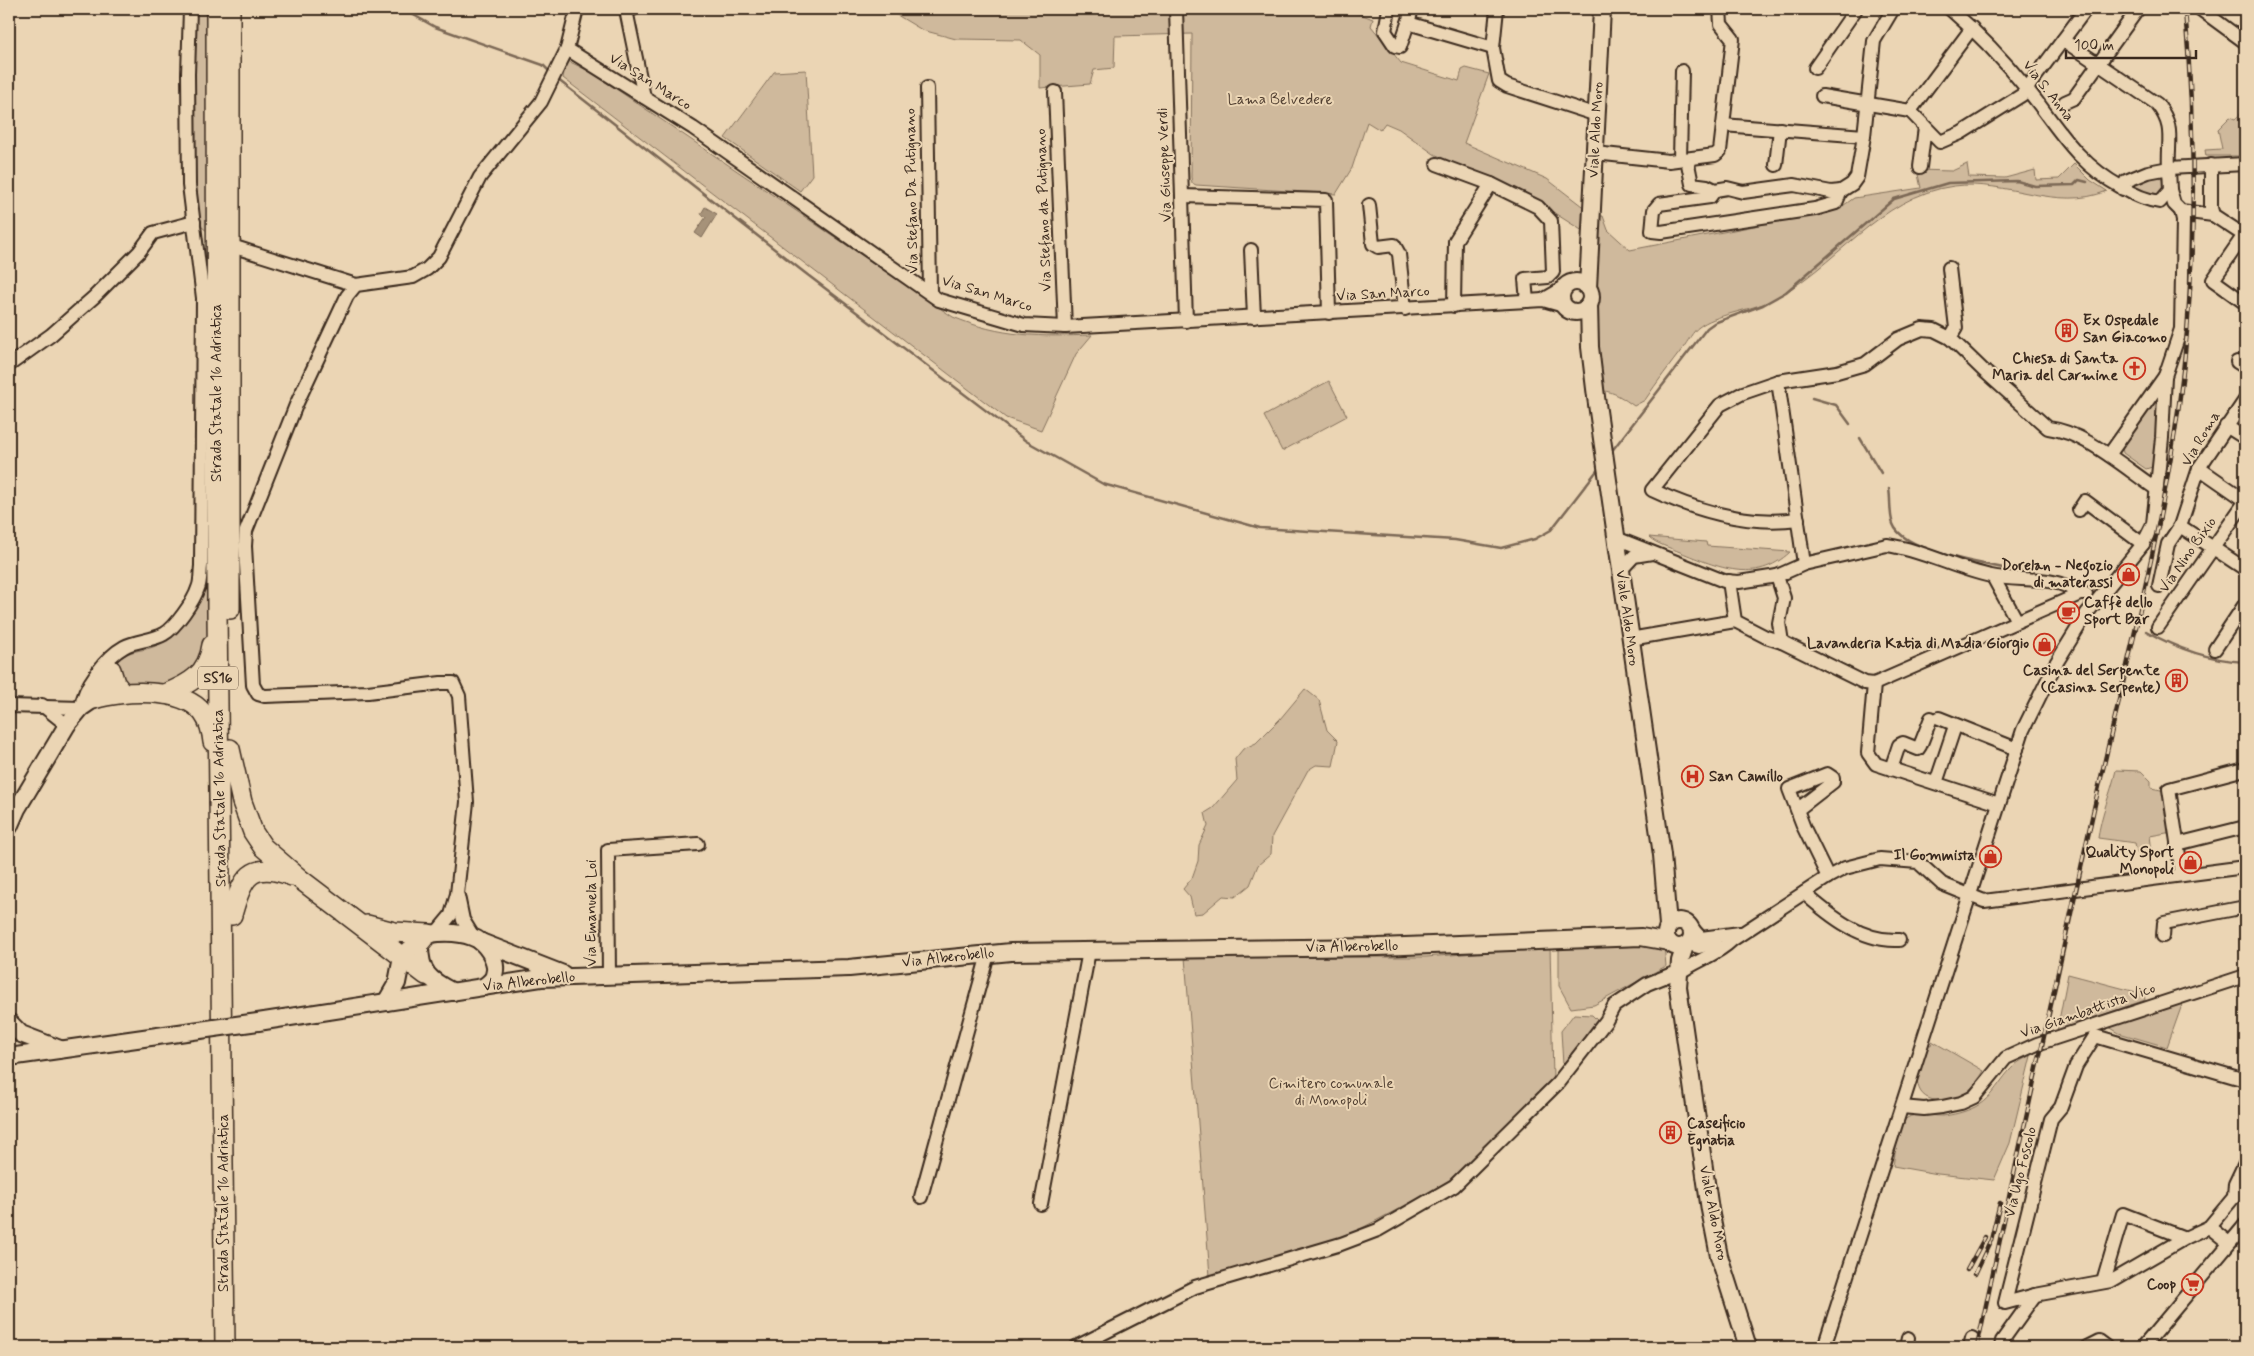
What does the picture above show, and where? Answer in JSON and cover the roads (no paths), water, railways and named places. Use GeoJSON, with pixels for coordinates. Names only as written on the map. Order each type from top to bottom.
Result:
{"type":"FeatureCollection","features":[{"type":"Feature","properties":{"kind":"highway"},"geometry":{"type":"LineString","coordinates":[[209,9],[211,63],[216,95]]}},
{"type":"Feature","properties":{"kind":"highway","name":"Strada Statale 16 Adriatica"},"geometry":{"type":"LineString","coordinates":[[216,9],[217,612],[225,1347]]}},
{"type":"Feature","properties":{"kind":"highway","name":"Strada Statale 16 Adriatica"},"geometry":{"type":"LineString","coordinates":[[230,9],[230,749],[235,1347]]}},
{"type":"Feature","properties":{"kind":"highway"},"geometry":{"type":"LineString","coordinates":[[165,694],[185,686],[202,674],[211,658],[217,612]]}},
{"type":"Feature","properties":{"kind":"highway"},"geometry":{"type":"LineString","coordinates":[[111,663],[115,683],[123,693]]}},
{"type":"Feature","properties":{"kind":"highway"},"geometry":{"type":"LineString","coordinates":[[87,704],[123,693],[165,694],[190,702],[204,713],[211,730],[220,782]]}},
{"type":"Feature","properties":{"kind":"highway"},"geometry":{"type":"LineString","coordinates":[[230,749],[242,802],[253,832],[270,853],[300,879],[426,975]]}},
{"type":"Feature","properties":{"kind":"highway"},"geometry":{"type":"LineString","coordinates":[[232,915],[243,883],[250,874],[259,869],[276,870],[300,879]]}},
{"type":"Feature","properties":{"kind":"highway"},"geometry":{"type":"LineString","coordinates":[[360,924],[394,932],[429,935]]}},
{"type":"Feature","properties":{"kind":"main road","name":"Viale Aldo Moro"},"geometry":{"type":"LineString","coordinates":[[1602,9],[1588,296],[1590,347],[1662,855],[1664,889],[1671,906],[1678,935],[1677,978],[1719,1256],[1748,1347]]}},
{"type":"Feature","properties":{"kind":"main road","name":"Viale Aldo Moro"},"geometry":{"type":"LineString","coordinates":[[1569,285],[1591,246]]}},
{"type":"Feature","properties":{"kind":"main road"},"geometry":{"type":"LineString","coordinates":[[1580,283],[1588,296],[1584,310],[1568,308],[1562,293],[1569,285],[1580,283]]}},
{"type":"Feature","properties":{"kind":"main road","name":"Viale Aldo Moro"},"geometry":{"type":"LineString","coordinates":[[1568,308],[1585,331],[1590,347]]}},
{"type":"Feature","properties":{"kind":"main road"},"geometry":{"type":"LineString","coordinates":[[9,827],[17,809],[67,725],[87,704]]}},
{"type":"Feature","properties":{"kind":"main road"},"geometry":{"type":"LineString","coordinates":[[386,1002],[397,983],[402,957],[429,935],[455,933],[570,977]]}},
{"type":"Feature","properties":{"kind":"main road"},"geometry":{"type":"LineString","coordinates":[[429,935],[420,955],[426,975],[453,992]]}},
{"type":"Feature","properties":{"kind":"main road","name":"Via Alberobello"},"geometry":{"type":"LineString","coordinates":[[9,1056],[258,1022],[541,978],[850,968],[988,954],[1378,948],[1678,935]]}},
{"type":"Feature","properties":{"kind":"main road"},"geometry":{"type":"LineString","coordinates":[[477,940],[492,956],[496,966],[492,980],[484,987]]}},
{"type":"Feature","properties":{"kind":"main road"},"geometry":{"type":"LineString","coordinates":[[9,1022],[20,1034],[62,1050]]}},
{"type":"Feature","properties":{"kind":"street"},"geometry":{"type":"LineString","coordinates":[[9,706],[87,704],[111,663],[126,646],[147,641],[166,633],[188,608],[198,588],[201,566],[203,298],[201,237],[194,222],[189,185],[188,74],[190,9]]}},
{"type":"Feature","properties":{"kind":"street"},"geometry":{"type":"LineString","coordinates":[[238,248],[289,266],[356,285],[413,277],[427,269],[438,257],[480,177],[541,102],[567,49],[577,9]]}},
{"type":"Feature","properties":{"kind":"street"},"geometry":{"type":"LineString","coordinates":[[628,9],[644,97]]}},
{"type":"Feature","properties":{"kind":"street"},"geometry":{"type":"LineString","coordinates":[[1389,9],[1385,31],[1395,46],[1400,47],[1412,9]]}},
{"type":"Feature","properties":{"kind":"street"},"geometry":{"type":"LineString","coordinates":[[1497,9],[1493,48],[1499,80],[1508,86],[1597,115]]}},
{"type":"Feature","properties":{"kind":"street"},"geometry":{"type":"LineString","coordinates":[[1595,153],[1669,161],[1715,155],[1720,151],[1733,39],[1721,24],[1720,9]]}},
{"type":"Feature","properties":{"kind":"street"},"geometry":{"type":"LineString","coordinates":[[1815,68],[1856,9]]}},
{"type":"Feature","properties":{"kind":"street"},"geometry":{"type":"LineString","coordinates":[[1682,71],[1683,159],[1692,184],[1708,186],[1715,190],[1728,188],[1743,192],[1794,186],[1831,192],[1842,190],[1852,184],[1857,176],[1864,136],[1874,41],[1893,9]]}},
{"type":"Feature","properties":{"kind":"street","name":"Via S. Anna"},"geometry":{"type":"LineString","coordinates":[[1950,9],[1988,43],[2027,89],[2073,151],[2100,176],[2148,201],[2172,209],[2182,215]]}},
{"type":"Feature","properties":{"kind":"street"},"geometry":{"type":"LineString","coordinates":[[1822,96],[1910,111],[1940,142],[1949,139],[2022,95],[2086,9]]}},
{"type":"Feature","properties":{"kind":"street"},"geometry":{"type":"LineString","coordinates":[[2065,102],[2074,98],[2138,9]]}},
{"type":"Feature","properties":{"kind":"street"},"geometry":{"type":"LineString","coordinates":[[2200,9],[2245,42]]}},
{"type":"Feature","properties":{"kind":"street","name":"Via Giuseppe Verdi"},"geometry":{"type":"LineString","coordinates":[[1176,11],[1186,321]]}},
{"type":"Feature","properties":{"kind":"street"},"geometry":{"type":"LineString","coordinates":[[1408,23],[1493,48]]}},
{"type":"Feature","properties":{"kind":"street"},"geometry":{"type":"LineString","coordinates":[[1910,111],[1972,28]]}},
{"type":"Feature","properties":{"kind":"street"},"geometry":{"type":"LineString","coordinates":[[1824,1347],[2023,730],[2055,665],[2087,613],[2142,544],[2153,524],[2158,490],[2165,376],[2181,329],[2182,215],[2174,204],[2170,190],[2170,125],[2166,115],[2157,104],[2063,40]]}},
{"type":"Feature","properties":{"kind":"street","name":"Via San Marco"},"geometry":{"type":"LineString","coordinates":[[567,49],[693,128],[939,300],[1024,325],[1065,328],[1543,300],[1568,308]]}},
{"type":"Feature","properties":{"kind":"street","name":"Via Stefano Da Putignano"},"geometry":{"type":"LineString","coordinates":[[927,88],[930,294]]}},
{"type":"Feature","properties":{"kind":"street","name":"Via Stefano da Putignano"},"geometry":{"type":"LineString","coordinates":[[1055,92],[1065,328]]}},
{"type":"Feature","properties":{"kind":"street"},"geometry":{"type":"LineString","coordinates":[[1723,125],[1864,136]]}},
{"type":"Feature","properties":{"kind":"street"},"geometry":{"type":"LineString","coordinates":[[1920,167],[1925,127]]}},
{"type":"Feature","properties":{"kind":"street"},"geometry":{"type":"LineString","coordinates":[[1776,165],[1780,129]]}},
{"type":"Feature","properties":{"kind":"street"},"geometry":{"type":"LineString","coordinates":[[1437,164],[1490,184],[1538,207],[1551,221],[1553,272],[1548,277],[1525,279],[1527,301]]}},
{"type":"Feature","properties":{"kind":"street"},"geometry":{"type":"LineString","coordinates":[[2123,189],[2126,181],[2148,172],[2169,168],[2245,164]]}},
{"type":"Feature","properties":{"kind":"street"},"geometry":{"type":"LineString","coordinates":[[2211,165],[2211,208],[2213,215]]}},
{"type":"Feature","properties":{"kind":"street"},"geometry":{"type":"LineString","coordinates":[[1454,306],[1455,241],[1490,184]]}},
{"type":"Feature","properties":{"kind":"street"},"geometry":{"type":"LineString","coordinates":[[1715,190],[1710,197],[1659,204],[1654,210],[1652,231],[1661,232],[1804,211],[1836,203],[1842,190]]}},
{"type":"Feature","properties":{"kind":"street"},"geometry":{"type":"LineString","coordinates":[[2148,201],[2160,202],[2170,190]]}},
{"type":"Feature","properties":{"kind":"street"},"geometry":{"type":"LineString","coordinates":[[1182,196],[1326,200],[1329,313]]}},
{"type":"Feature","properties":{"kind":"street"},"geometry":{"type":"LineString","coordinates":[[1369,205],[1374,244],[1378,247],[1397,247],[1405,309]]}},
{"type":"Feature","properties":{"kind":"street"},"geometry":{"type":"LineString","coordinates":[[2182,215],[2213,215],[2244,235],[2213,280],[2245,302]]}},
{"type":"Feature","properties":{"kind":"street"},"geometry":{"type":"LineString","coordinates":[[9,365],[51,335],[94,297],[139,252],[153,233],[194,222]]}},
{"type":"Feature","properties":{"kind":"street"},"geometry":{"type":"LineString","coordinates":[[1251,250],[1254,317]]}},
{"type":"Feature","properties":{"kind":"street"},"geometry":{"type":"LineString","coordinates":[[1949,268],[1956,328],[1950,338]]}},
{"type":"Feature","properties":{"kind":"street"},"geometry":{"type":"LineString","coordinates":[[356,285],[343,303],[296,405],[246,531],[245,546],[253,685],[258,694],[265,696],[368,692],[426,684],[452,683],[459,696],[467,802],[457,894],[451,914],[429,935]]}},
{"type":"Feature","properties":{"kind":"street","name":"Via San Marco"},"geometry":{"type":"LineString","coordinates":[[1543,300],[1569,285]]}},
{"type":"Feature","properties":{"kind":"street"},"geometry":{"type":"LineString","coordinates":[[1798,519],[1781,522],[1725,516],[1686,506],[1652,490],[1720,405],[1743,393],[1778,381],[1837,372],[1865,364],[1898,339],[1922,329],[1934,330],[1950,338],[1982,370],[2048,428],[2061,430],[2109,455],[2158,490]]}},
{"type":"Feature","properties":{"kind":"street"},"geometry":{"type":"LineString","coordinates":[[2109,455],[2165,376]]}},
{"type":"Feature","properties":{"kind":"street"},"geometry":{"type":"LineString","coordinates":[[1778,381],[1798,519],[1799,567],[1784,598],[1779,623],[1782,642]]}},
{"type":"Feature","properties":{"kind":"street","name":"Via Roma"},"geometry":{"type":"LineString","coordinates":[[2159,586],[2168,544],[2180,526],[2199,468],[2245,400]]}},
{"type":"Feature","properties":{"kind":"street"},"geometry":{"type":"LineString","coordinates":[[2226,426],[2245,438]]}},
{"type":"Feature","properties":{"kind":"street"},"geometry":{"type":"LineString","coordinates":[[2199,468],[2245,501]]}},
{"type":"Feature","properties":{"kind":"street"},"geometry":{"type":"LineString","coordinates":[[2079,510],[2085,501],[2142,544]]}},
{"type":"Feature","properties":{"kind":"street","name":"Via Nino Bixio"},"geometry":{"type":"LineString","coordinates":[[2158,627],[2245,501]]}},
{"type":"Feature","properties":{"kind":"street"},"geometry":{"type":"LineString","coordinates":[[2180,526],[2245,570]]}},
{"type":"Feature","properties":{"kind":"street"},"geometry":{"type":"LineString","coordinates":[[1616,538],[1729,581],[1754,580],[1777,576],[1799,567],[1888,545],[1993,577],[2049,580],[2070,586],[2080,594]]}},
{"type":"Feature","properties":{"kind":"street"},"geometry":{"type":"LineString","coordinates":[[1621,570],[1634,556],[1655,553]]}},
{"type":"Feature","properties":{"kind":"street"},"geometry":{"type":"LineString","coordinates":[[1777,576],[1784,598]]}},
{"type":"Feature","properties":{"kind":"street"},"geometry":{"type":"LineString","coordinates":[[1993,577],[2016,621]]}},
{"type":"Feature","properties":{"kind":"street"},"geometry":{"type":"LineString","coordinates":[[1729,581],[1735,621]]}},
{"type":"Feature","properties":{"kind":"street"},"geometry":{"type":"LineString","coordinates":[[1630,639],[1735,621],[1766,638],[1782,642],[1865,683],[1874,684],[2080,594],[2100,596]]}},
{"type":"Feature","properties":{"kind":"street"},"geometry":{"type":"LineString","coordinates":[[2215,650],[2245,604]]}},
{"type":"Feature","properties":{"kind":"street"},"geometry":{"type":"LineString","coordinates":[[1874,684],[1868,753],[1876,764],[1999,804]]}},
{"type":"Feature","properties":{"kind":"street"},"geometry":{"type":"LineString","coordinates":[[42,705],[67,725]]}},
{"type":"Feature","properties":{"kind":"street"},"geometry":{"type":"LineString","coordinates":[[1891,769],[1899,745],[1903,744],[1918,749],[1935,718],[2017,749]]}},
{"type":"Feature","properties":{"kind":"street"},"geometry":{"type":"LineString","coordinates":[[1936,783],[1955,726]]}},
{"type":"Feature","properties":{"kind":"street"},"geometry":{"type":"LineString","coordinates":[[2182,875],[2170,789],[2245,769]]}},
{"type":"Feature","properties":{"kind":"street"},"geometry":{"type":"LineString","coordinates":[[1797,810],[1828,877]]}},
{"type":"Feature","properties":{"kind":"street"},"geometry":{"type":"LineString","coordinates":[[2177,844],[2245,827]]}},
{"type":"Feature","properties":{"kind":"street","name":"Via Emanuela Loi"},"geometry":{"type":"LineString","coordinates":[[609,976],[608,850],[698,844]]}},
{"type":"Feature","properties":{"kind":"street"},"geometry":{"type":"LineString","coordinates":[[1076,1347],[1195,1287],[1341,1244],[1378,1230],[1454,1186],[1557,1084],[1606,1021],[1614,1006],[1647,984],[1677,978],[1691,964],[1721,951],[1737,936],[1828,877],[1846,868],[1880,859],[1918,862],[1942,884],[1970,897],[1984,901],[2245,867]]}},
{"type":"Feature","properties":{"kind":"street"},"geometry":{"type":"LineString","coordinates":[[1804,893],[1832,918],[1884,941],[1899,940]]}},
{"type":"Feature","properties":{"kind":"street"},"geometry":{"type":"LineString","coordinates":[[457,894],[463,920],[477,940]]}},
{"type":"Feature","properties":{"kind":"street"},"geometry":{"type":"LineString","coordinates":[[2164,936],[2164,922],[2245,906]]}},
{"type":"Feature","properties":{"kind":"street"},"geometry":{"type":"LineString","coordinates":[[1678,935],[1699,947],[1737,936]]}},
{"type":"Feature","properties":{"kind":"street"},"geometry":{"type":"LineString","coordinates":[[1041,1204],[1089,951]]}},
{"type":"Feature","properties":{"kind":"street"},"geometry":{"type":"LineString","coordinates":[[920,1197],[988,954]]}},
{"type":"Feature","properties":{"kind":"street","name":"Via Giambattista Vico"},"geometry":{"type":"LineString","coordinates":[[1902,1107],[1924,1109],[1960,1103],[1974,1097],[2006,1058],[2037,1044],[2241,978]]}},
{"type":"Feature","properties":{"kind":"street","name":"Via Ugo Foscolo"},"geometry":{"type":"LineString","coordinates":[[2035,1294],[2005,1303],[2051,1119],[2060,1107],[2076,1066],[2095,1036],[2245,1080]]}},
{"type":"Feature","properties":{"kind":"street"},"geometry":{"type":"LineString","coordinates":[[1907,1091],[1926,1104],[1942,1107]]}},
{"type":"Feature","properties":{"kind":"street"},"geometry":{"type":"LineString","coordinates":[[2001,1347],[2002,1341],[2035,1294],[2111,1280],[2185,1238],[2209,1227],[2240,1194],[2235,1184],[2245,1163]]}},
{"type":"Feature","properties":{"kind":"street"},"geometry":{"type":"LineString","coordinates":[[2103,1282],[2123,1214],[2185,1238]]}},
{"type":"Feature","properties":{"kind":"street"},"geometry":{"type":"LineString","coordinates":[[2143,1347],[2245,1225]]}},
{"type":"Feature","properties":{"kind":"street"},"geometry":{"type":"LineString","coordinates":[[2209,1227],[2230,1243]]}},
{"type":"Feature","properties":{"kind":"street"},"geometry":{"type":"LineString","coordinates":[[2087,1347],[2099,1341],[2107,1347]]}},
{"type":"Feature","properties":{"kind":"waterway"},"geometry":{"type":"LineString","coordinates":[[403,9],[435,27],[543,65],[551,73]]}},
{"type":"Feature","properties":{"kind":"waterway"},"geometry":{"type":"LineString","coordinates":[[557,79],[805,273],[1026,441],[1103,484],[1260,528],[1455,540],[1501,548],[1535,539],[1551,530],[1599,468]]}},
{"type":"Feature","properties":{"kind":"waterway"},"geometry":{"type":"LineString","coordinates":[[1611,452],[1707,328],[1714,323],[1763,305],[1786,292],[1894,199],[1948,183],[2017,181],[2035,186],[2074,185],[2079,180],[2087,182]]}},
{"type":"Feature","properties":{"kind":"waterway"},"geometry":{"type":"LineString","coordinates":[[1812,398],[1836,405],[1850,424]]}},
{"type":"Feature","properties":{"kind":"waterway"},"geometry":{"type":"LineString","coordinates":[[1860,438],[1881,473]]}},
{"type":"Feature","properties":{"kind":"waterway"},"geometry":{"type":"LineString","coordinates":[[1889,489],[1893,524],[1901,535],[1916,544],[1957,558],[2034,574]]}},
{"type":"Feature","properties":{"kind":"waterway"},"geometry":{"type":"LineString","coordinates":[[2074,584],[2095,589]]}},
{"type":"Feature","properties":{"kind":"waterway"},"geometry":{"type":"LineString","coordinates":[[2146,631],[2169,643],[2206,656],[2245,662]]}},
{"type":"Feature","properties":{"kind":"railway"},"geometry":{"type":"LineString","coordinates":[[1977,1347],[2063,946],[2140,609],[2171,456],[2185,355],[2192,256],[2193,157],[2185,9]]}},
{"type":"Feature","properties":{"kind":"railway"},"geometry":{"type":"LineString","coordinates":[[1975,1274],[1991,1240],[2000,1203]]}},
{"type":"Feature","properties":{"kind":"railway"},"geometry":{"type":"LineString","coordinates":[[1967,1270],[1985,1237]]}},
{"type":"Feature","properties":{"kind":"place","name":"Ex Ospedale San Giacomo"},"geometry":{"type":"Point","coordinates":[2067,330]}},
{"type":"Feature","properties":{"kind":"place","name":"Chiesa di Santa Maria del Carmine"},"geometry":{"type":"Point","coordinates":[2134,368]}},
{"type":"Feature","properties":{"kind":"place","name":"Dorelan - Negozio di materassi"},"geometry":{"type":"Point","coordinates":[2129,575]}},
{"type":"Feature","properties":{"kind":"place","name":"Caffè dello Sport Bar"},"geometry":{"type":"Point","coordinates":[2068,612]}},
{"type":"Feature","properties":{"kind":"place","name":"Lavanderia Katia di Madia Giorgio"},"geometry":{"type":"Point","coordinates":[2045,644]}},
{"type":"Feature","properties":{"kind":"place","name":"Casina del Serpente (Casina Serpente)"},"geometry":{"type":"Point","coordinates":[2176,680]}},
{"type":"Feature","properties":{"kind":"place","name":"San Camillo"},"geometry":{"type":"Point","coordinates":[1693,777]}},
{"type":"Feature","properties":{"kind":"place","name":"Il Gommista"},"geometry":{"type":"Point","coordinates":[1991,856]}},
{"type":"Feature","properties":{"kind":"place","name":"Quality Sport Monopoli"},"geometry":{"type":"Point","coordinates":[2190,862]}},
{"type":"Feature","properties":{"kind":"place","name":"Caseificio Egnatia"},"geometry":{"type":"Point","coordinates":[1671,1133]}},
{"type":"Feature","properties":{"kind":"place","name":"Coop"},"geometry":{"type":"Point","coordinates":[2192,1285]}},
{"type":"Feature","properties":{"kind":"park label","name":"Lama Belvedere"},"geometry":{"type":"Point","coordinates":[1280,100]}},
{"type":"Feature","properties":{"kind":"park label","name":"Cimitero comunale di Monopoli"},"geometry":{"type":"Point","coordinates":[1331,1092]}}]}
